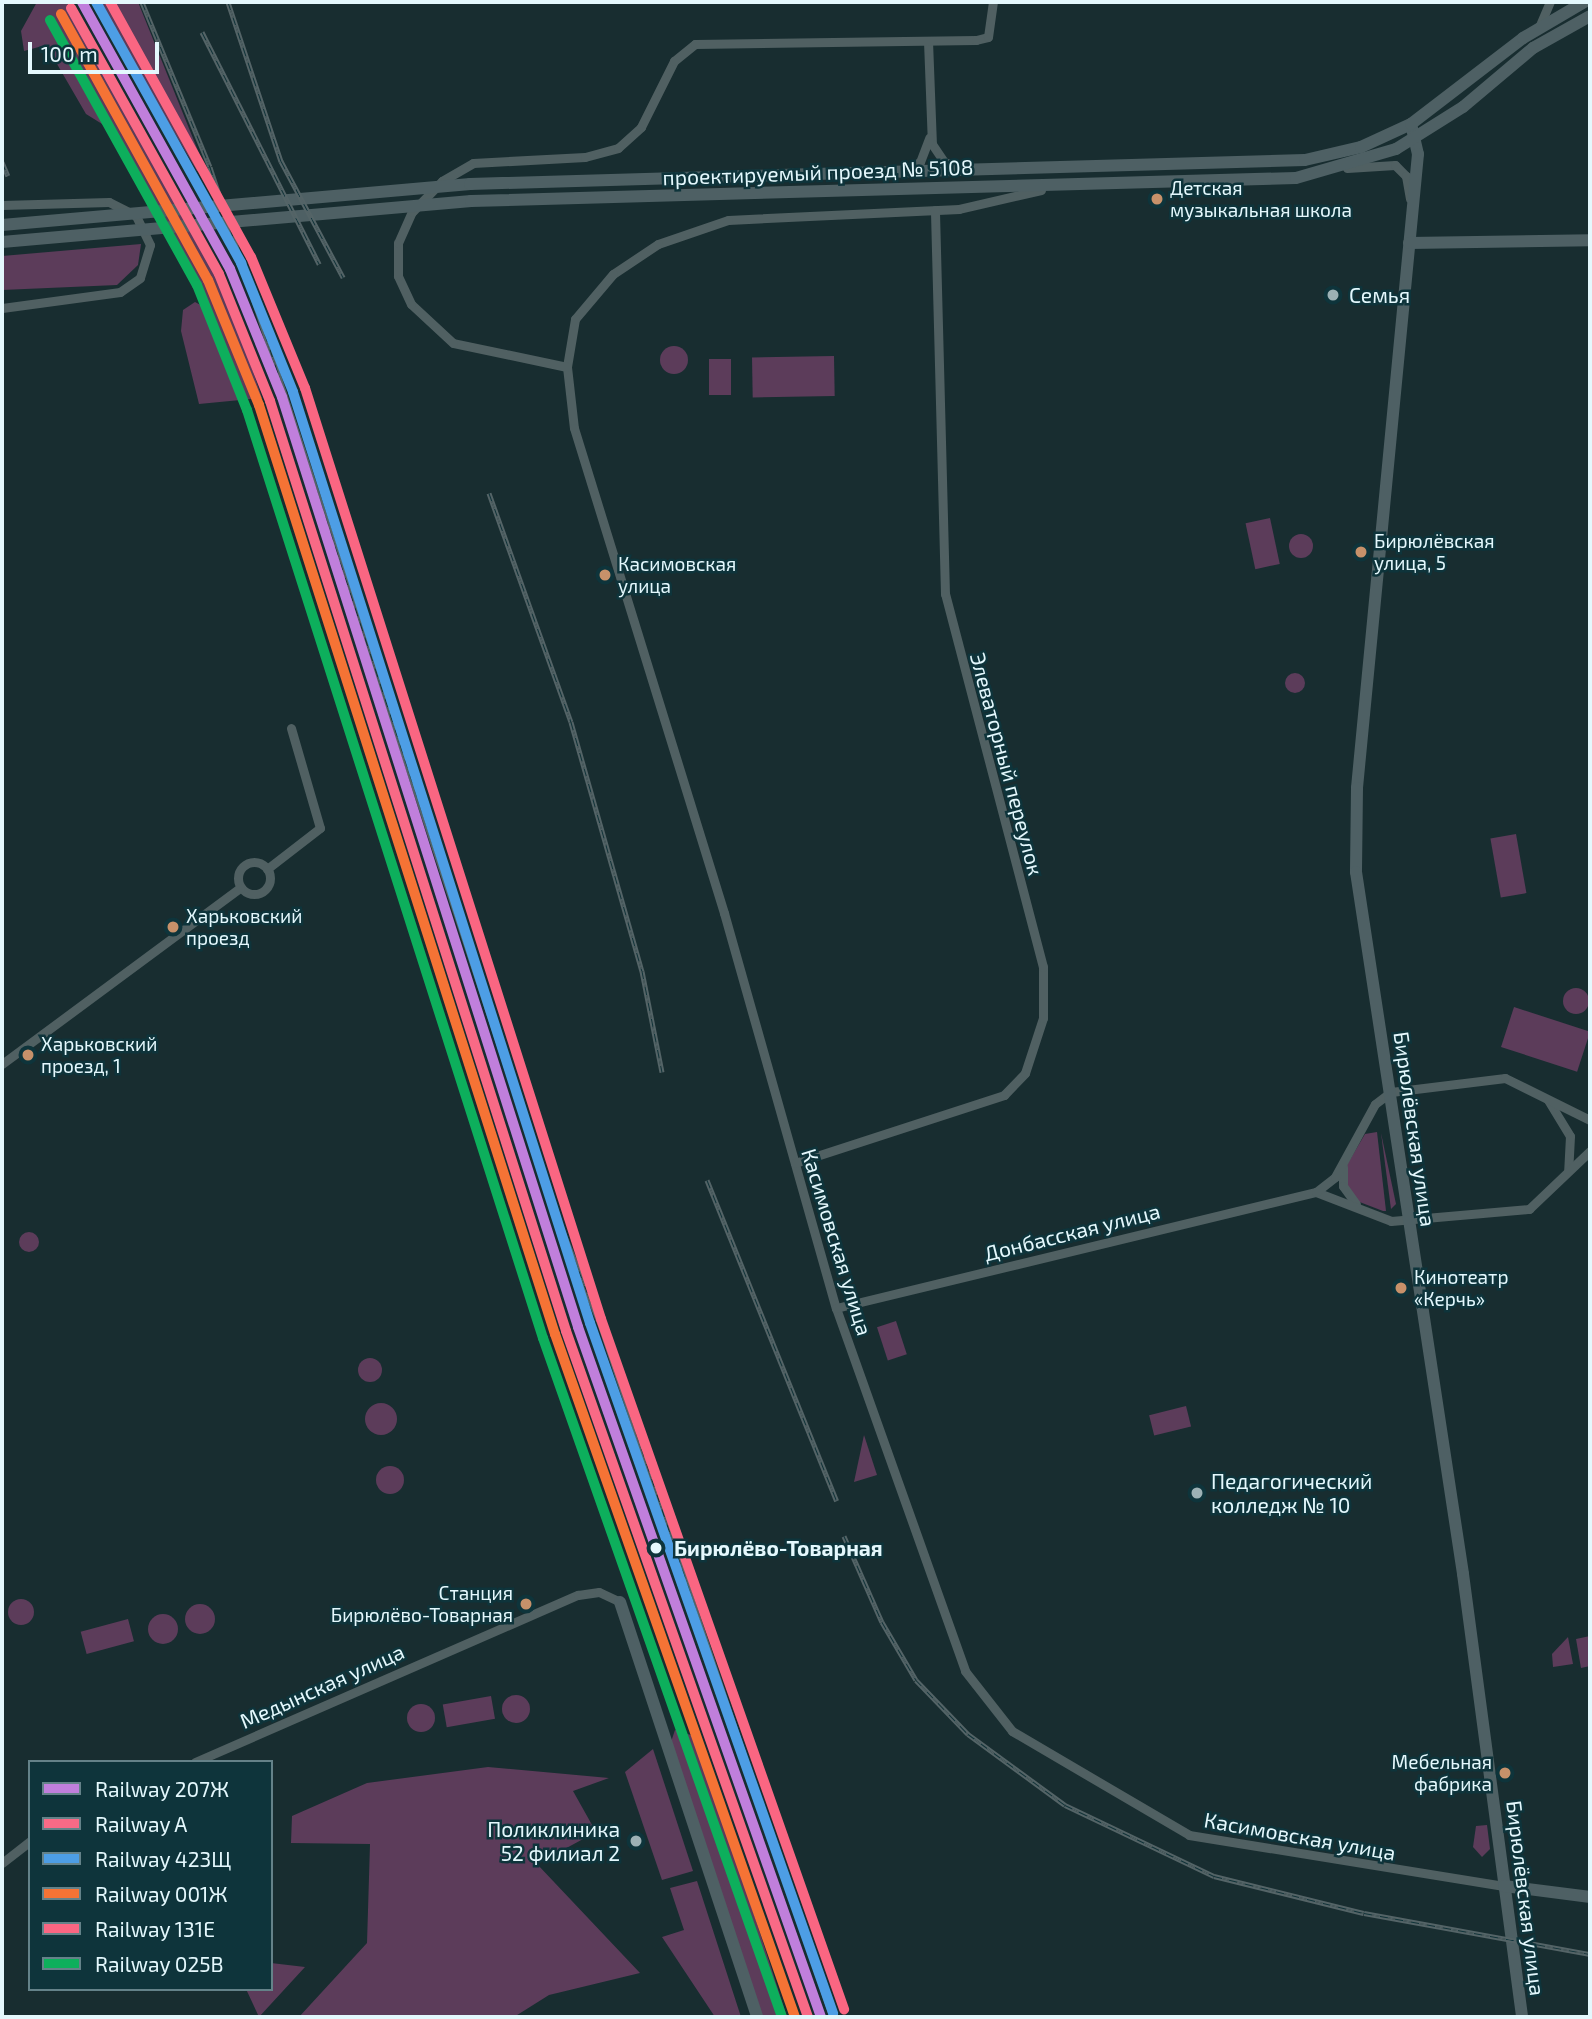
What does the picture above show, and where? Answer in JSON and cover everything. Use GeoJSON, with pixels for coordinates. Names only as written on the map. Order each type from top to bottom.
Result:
{"type":"FeatureCollection","features":[{"type":"Feature","properties":{"kind":"main road","name":"проектируемый проезд № 5108"},"geometry":{"type":"LineString","coordinates":[[2,225],[470,184],[1275,164],[1361,147],[1411,124],[1538,28],[1581,2]]}},
{"type":"Feature","properties":{"kind":"main road","name":"проектируемый проезд № 5108"},"geometry":{"type":"LineString","coordinates":[[2,242],[471,201],[1274,180],[1335,170],[1418,136],[1532,48],[1587,18]]}},
{"type":"Feature","properties":{"kind":"main road"},"geometry":{"type":"LineString","coordinates":[[1411,124],[1418,136]]}},
{"type":"Feature","properties":{"kind":"main road","name":"Бирюлёвская улица"},"geometry":{"type":"LineString","coordinates":[[1418,136],[1357,788],[1356,872],[1391,1092],[1522,2017]]}},
{"type":"Feature","properties":{"kind":"main road"},"geometry":{"type":"LineString","coordinates":[[1409,243],[1590,240]]}},
{"type":"Feature","properties":{"kind":"main road"},"geometry":{"type":"LineString","coordinates":[[620,1602],[757,2017]]}},
{"type":"Feature","properties":{"kind":"main road"},"geometry":{"type":"LineString","coordinates":[[1504,1886],[1590,1897]]}},
{"type":"Feature","properties":{"kind":"street"},"geometry":{"type":"LineString","coordinates":[[567,367],[453,343],[411,304],[398,275],[398,243],[412,212],[442,181],[473,163],[585,157],[618,148],[641,127],[674,61],[695,44],[928,41],[988,37],[993,2]]}},
{"type":"Feature","properties":{"kind":"street"},"geometry":{"type":"LineString","coordinates":[[1538,28],[1550,2]]}},
{"type":"Feature","properties":{"kind":"street"},"geometry":{"type":"LineString","coordinates":[[1581,2],[1587,18]]}},
{"type":"Feature","properties":{"kind":"street"},"geometry":{"type":"LineString","coordinates":[[884,173],[917,165],[930,136],[928,41]]}},
{"type":"Feature","properties":{"kind":"street"},"geometry":{"type":"LineString","coordinates":[[930,136],[944,162],[980,171]]}},
{"type":"Feature","properties":{"kind":"street"},"geometry":{"type":"LineString","coordinates":[[1335,170],[1382,163],[1398,167],[1412,215]]}},
{"type":"Feature","properties":{"kind":"street","name":"Касимовская улица"},"geometry":{"type":"LineString","coordinates":[[1065,186],[935,210],[728,220],[688,231],[631,260],[584,303],[567,367],[589,483],[796,1163],[836,1308],[965,1671],[1012,1731],[1189,1835],[1504,1886]]}},
{"type":"Feature","properties":{"kind":"street"},"geometry":{"type":"LineString","coordinates":[[2,205],[115,204],[141,223],[149,254],[140,278],[120,292],[2,308]]}},
{"type":"Feature","properties":{"kind":"street","name":"Элеваторный переулок"},"geometry":{"type":"LineString","coordinates":[[796,1163],[1004,1095],[1025,1073],[1043,1018],[1043,967],[945,594],[935,210]]}},
{"type":"Feature","properties":{"kind":"street"},"geometry":{"type":"LineString","coordinates":[[2,1064],[240,888],[263,891],[267,869],[320,828],[291,728]]}},
{"type":"Feature","properties":{"kind":"street"},"geometry":{"type":"LineString","coordinates":[[240,888],[237,876],[244,864],[267,869]]}},
{"type":"Feature","properties":{"kind":"street"},"geometry":{"type":"LineString","coordinates":[[1316,1192],[1330,1184],[1375,1104],[1391,1092],[1505,1078],[1590,1120]]}},
{"type":"Feature","properties":{"kind":"street"},"geometry":{"type":"LineString","coordinates":[[1546,1098],[1570,1136],[1567,1172]]}},
{"type":"Feature","properties":{"kind":"street"},"geometry":{"type":"LineString","coordinates":[[1316,1192],[1409,1222],[1529,1209],[1590,1151]]}},
{"type":"Feature","properties":{"kind":"street"},"geometry":{"type":"LineString","coordinates":[[1345,1158],[1343,1186],[1362,1209]]}},
{"type":"Feature","properties":{"kind":"street","name":"Донбасская улица"},"geometry":{"type":"LineString","coordinates":[[836,1308],[1316,1192]]}},
{"type":"Feature","properties":{"kind":"street","name":"Медынская улица"},"geometry":{"type":"LineString","coordinates":[[199,1760],[578,1595],[599,1592],[620,1602]]}},
{"type":"Feature","properties":{"kind":"street"},"geometry":{"type":"LineString","coordinates":[[2,1863],[28,1843]]}},
{"type":"Feature","properties":{"kind":"shaded area"},"geometry":{"type":"Polygon","coordinates":[[[37,2],[66,2],[180,201],[219,273],[262,398],[199,404],[181,331],[183,310],[195,302],[208,309],[115,132],[86,114],[46,45],[24,51],[21,31],[37,2]]]}},
{"type":"Feature","properties":{"kind":"shaded area"},"geometry":{"type":"Polygon","coordinates":[[[97,2],[138,2],[207,173],[197,171],[97,2]]]}},
{"type":"Feature","properties":{"kind":"shaded area"},"geometry":{"type":"Polygon","coordinates":[[[141,244],[138,265],[117,285],[2,290],[2,256],[141,244]]]}},
{"type":"Feature","properties":{"kind":"shaded area"},"geometry":{"type":"Polygon","coordinates":[[[674,346],[684,350],[688,360],[684,370],[674,374],[664,370],[660,360],[664,350],[674,346]]]}},
{"type":"Feature","properties":{"kind":"shaded area"},"geometry":{"type":"Polygon","coordinates":[[[834,356],[835,396],[753,397],[752,357],[834,356]]]}},
{"type":"Feature","properties":{"kind":"shaded area"},"geometry":{"type":"Polygon","coordinates":[[[709,359],[731,359],[731,395],[709,395],[709,359]]]}},
{"type":"Feature","properties":{"kind":"shaded area"},"geometry":{"type":"Polygon","coordinates":[[[1270,518],[1280,564],[1255,569],[1246,523],[1270,518]]]}},
{"type":"Feature","properties":{"kind":"shaded area"},"geometry":{"type":"Polygon","coordinates":[[[1301,534],[1309,538],[1313,546],[1309,554],[1301,558],[1293,554],[1289,546],[1293,538],[1301,534]]]}},
{"type":"Feature","properties":{"kind":"shaded area"},"geometry":{"type":"Polygon","coordinates":[[[1295,673],[1302,676],[1305,683],[1302,690],[1295,693],[1288,690],[1285,683],[1288,676],[1295,673]]]}},
{"type":"Feature","properties":{"kind":"shaded area"},"geometry":{"type":"Polygon","coordinates":[[[1516,834],[1526,893],[1501,898],[1490,839],[1516,834]]]}},
{"type":"Feature","properties":{"kind":"shaded area"},"geometry":{"type":"Polygon","coordinates":[[[1576,988],[1586,991],[1589,1001],[1586,1011],[1576,1014],[1566,1011],[1563,1001],[1566,991],[1576,988]]]}},
{"type":"Feature","properties":{"kind":"shaded area"},"geometry":{"type":"Polygon","coordinates":[[[1514,1007],[1590,1032],[1577,1072],[1501,1047],[1514,1007]]]}},
{"type":"Feature","properties":{"kind":"shaded area"},"geometry":{"type":"Polygon","coordinates":[[[1377,1132],[1386,1211],[1357,1201],[1347,1187],[1345,1168],[1365,1134],[1377,1132]]]}},
{"type":"Feature","properties":{"kind":"shaded area"},"geometry":{"type":"Polygon","coordinates":[[[1381,1133],[1396,1204],[1391,1209],[1381,1133]]]}},
{"type":"Feature","properties":{"kind":"shaded area"},"geometry":{"type":"Polygon","coordinates":[[[25,1232],[33,1232],[39,1242],[33,1252],[25,1252],[19,1246],[19,1238],[25,1232]]]}},
{"type":"Feature","properties":{"kind":"shaded area"},"geometry":{"type":"Polygon","coordinates":[[[896,1321],[907,1354],[888,1360],[877,1327],[896,1321]]]}},
{"type":"Feature","properties":{"kind":"shaded area"},"geometry":{"type":"Polygon","coordinates":[[[370,1358],[378,1362],[382,1370],[378,1378],[370,1382],[362,1378],[358,1370],[362,1362],[370,1358]]]}},
{"type":"Feature","properties":{"kind":"shaded area"},"geometry":{"type":"Polygon","coordinates":[[[381,1403],[392,1408],[397,1419],[392,1430],[381,1435],[370,1430],[365,1419],[370,1408],[381,1403]]]}},
{"type":"Feature","properties":{"kind":"shaded area"},"geometry":{"type":"Polygon","coordinates":[[[1186,1406],[1191,1426],[1154,1436],[1149,1415],[1186,1406]]]}},
{"type":"Feature","properties":{"kind":"shaded area"},"geometry":{"type":"Polygon","coordinates":[[[864,1435],[877,1475],[854,1482],[864,1435]]]}},
{"type":"Feature","properties":{"kind":"shaded area"},"geometry":{"type":"Polygon","coordinates":[[[390,1466],[400,1470],[404,1480],[400,1490],[390,1494],[380,1490],[376,1480],[380,1470],[390,1466]]]}},
{"type":"Feature","properties":{"kind":"shaded area"},"geometry":{"type":"Polygon","coordinates":[[[21,1599],[30,1603],[34,1612],[30,1621],[21,1625],[12,1621],[8,1612],[12,1603],[21,1599]]]}},
{"type":"Feature","properties":{"kind":"shaded area"},"geometry":{"type":"Polygon","coordinates":[[[200,1604],[206,1605],[214,1613],[214,1625],[206,1633],[200,1634],[194,1633],[186,1625],[185,1619],[186,1613],[194,1605],[200,1604]]]}},
{"type":"Feature","properties":{"kind":"shaded area"},"geometry":{"type":"Polygon","coordinates":[[[163,1614],[174,1618],[178,1629],[174,1640],[163,1644],[152,1640],[148,1629],[152,1618],[163,1614]]]}},
{"type":"Feature","properties":{"kind":"shaded area"},"geometry":{"type":"Polygon","coordinates":[[[128,1619],[134,1641],[87,1654],[81,1632],[128,1619]]]}},
{"type":"Feature","properties":{"kind":"shaded area"},"geometry":{"type":"Polygon","coordinates":[[[1590,1636],[1590,1666],[1581,1668],[1576,1639],[1590,1636]]]}},
{"type":"Feature","properties":{"kind":"shaded area"},"geometry":{"type":"Polygon","coordinates":[[[1568,1637],[1573,1664],[1553,1667],[1552,1654],[1568,1637]]]}},
{"type":"Feature","properties":{"kind":"shaded area"},"geometry":{"type":"Polygon","coordinates":[[[516,1695],[526,1699],[530,1709],[526,1719],[516,1723],[506,1719],[502,1709],[506,1699],[516,1695]]]}},
{"type":"Feature","properties":{"kind":"shaded area"},"geometry":{"type":"Polygon","coordinates":[[[491,1696],[495,1719],[447,1727],[443,1705],[491,1696]]]}},
{"type":"Feature","properties":{"kind":"shaded area"},"geometry":{"type":"Polygon","coordinates":[[[421,1704],[431,1708],[435,1718],[431,1728],[421,1732],[411,1728],[407,1718],[411,1708],[421,1704]]]}},
{"type":"Feature","properties":{"kind":"shaded area"},"geometry":{"type":"Polygon","coordinates":[[[675,1730],[697,1737],[787,2017],[762,2017],[671,1742],[675,1730]]]}},
{"type":"Feature","properties":{"kind":"shaded area"},"geometry":{"type":"Polygon","coordinates":[[[653,1749],[693,1871],[662,1880],[625,1772],[653,1749]]]}},
{"type":"Feature","properties":{"kind":"shaded area"},"geometry":{"type":"Polygon","coordinates":[[[488,1767],[609,1778],[573,1791],[596,1832],[537,1864],[640,1973],[549,1995],[514,2017],[299,2017],[367,1943],[370,1844],[291,1843],[292,1816],[367,1783],[488,1767]]]}},
{"type":"Feature","properties":{"kind":"shaded area"},"geometry":{"type":"Polygon","coordinates":[[[1487,1825],[1490,1849],[1482,1857],[1473,1847],[1476,1826],[1487,1825]]]}},
{"type":"Feature","properties":{"kind":"shaded area"},"geometry":{"type":"Polygon","coordinates":[[[697,1881],[741,2017],[715,2017],[662,1937],[684,1930],[670,1888],[697,1881]]]}},
{"type":"Feature","properties":{"kind":"shaded area"},"geometry":{"type":"Polygon","coordinates":[[[273,1963],[305,1967],[259,2017],[247,1991],[273,1991],[273,1963]]]}},
{"type":"Feature","properties":{"kind":"railway"},"geometry":{"type":"LineString","coordinates":[[142,2],[210,167],[549,1196],[601,1327],[832,2017]]}},
{"type":"Feature","properties":{"kind":"railway"},"geometry":{"type":"LineString","coordinates":[[228,2],[281,161],[343,277]]}},
{"type":"Feature","properties":{"kind":"railway"},"geometry":{"type":"LineString","coordinates":[[202,32],[319,264]]}},
{"type":"Feature","properties":{"kind":"railway"},"geometry":{"type":"LineString","coordinates":[[2,162],[8,176]]}},
{"type":"Feature","properties":{"kind":"railway"},"geometry":{"type":"LineString","coordinates":[[489,493],[571,722],[642,971],[662,1072]]}},
{"type":"Feature","properties":{"kind":"railway"},"geometry":{"type":"LineString","coordinates":[[707,1180],[837,1501]]}},
{"type":"Feature","properties":{"kind":"railway"},"geometry":{"type":"LineString","coordinates":[[844,1536],[882,1622],[916,1680],[968,1734],[1065,1805],[1214,1876],[1364,1913],[1590,1954]]}},
{"type":"Feature","properties":{"kind":"rail line","name":"207Ж"},"geometry":{"type":"LineString","coordinates":[[82,2],[230,269],[282,397],[578,1327],[821,2017]]}},
{"type":"Feature","properties":{"kind":"rail line","name":"423Щ"},"geometry":{"type":"LineString","coordinates":[[96,2],[241,263],[293,392],[590,1323],[833,2013]]}},
{"type":"Feature","properties":{"kind":"rail line","name":"131Е"},"geometry":{"type":"LineString","coordinates":[[110,2],[251,257],[305,388],[601,1319],[844,2009]]}},
{"type":"Feature","properties":{"kind":"rail line","name":"A"},"geometry":{"type":"LineString","coordinates":[[71,8],[219,274],[270,401],[566,1331],[808,2017]]}},
{"type":"Feature","properties":{"kind":"rail line","name":"001Ж"},"geometry":{"type":"LineString","coordinates":[[61,14],[208,280],[259,405],[555,1334],[795,2017]]}},
{"type":"Feature","properties":{"kind":"rail line","name":"025В"},"geometry":{"type":"LineString","coordinates":[[50,20],[197,285],[247,410],[543,1338],[782,2017]]}},
{"type":"Feature","properties":{"kind":"place","name":"Детская музыкальная школа"},"geometry":{"type":"Point","coordinates":[1157,199]}},
{"type":"Feature","properties":{"kind":"place","name":"Семья"},"geometry":{"type":"Point","coordinates":[1333,295]}},
{"type":"Feature","properties":{"kind":"place","name":"Бирюлёвская улица, 5"},"geometry":{"type":"Point","coordinates":[1361,552]}},
{"type":"Feature","properties":{"kind":"place","name":"Касимовская улица"},"geometry":{"type":"Point","coordinates":[605,575]}},
{"type":"Feature","properties":{"kind":"place","name":"Харьковский проезд"},"geometry":{"type":"Point","coordinates":[173,927]}},
{"type":"Feature","properties":{"kind":"place","name":"Харьковский проезд, 1"},"geometry":{"type":"Point","coordinates":[28,1055]}},
{"type":"Feature","properties":{"kind":"place","name":"Кинотеатр «Керчь»"},"geometry":{"type":"Point","coordinates":[1401,1288]}},
{"type":"Feature","properties":{"kind":"place","name":"Педагогический колледж № 10"},"geometry":{"type":"Point","coordinates":[1197,1493]}},
{"type":"Feature","properties":{"kind":"place","name":"Бирюлёво-Товарная"},"geometry":{"type":"Point","coordinates":[656,1548]}},
{"type":"Feature","properties":{"kind":"place","name":"Станция Бирюлёво-Товарная"},"geometry":{"type":"Point","coordinates":[526,1604]}},
{"type":"Feature","properties":{"kind":"place","name":"Мебельная фабрика"},"geometry":{"type":"Point","coordinates":[1505,1773]}},
{"type":"Feature","properties":{"kind":"place","name":"Поликлиника 52 филиал 2"},"geometry":{"type":"Point","coordinates":[636,1841]}}]}
